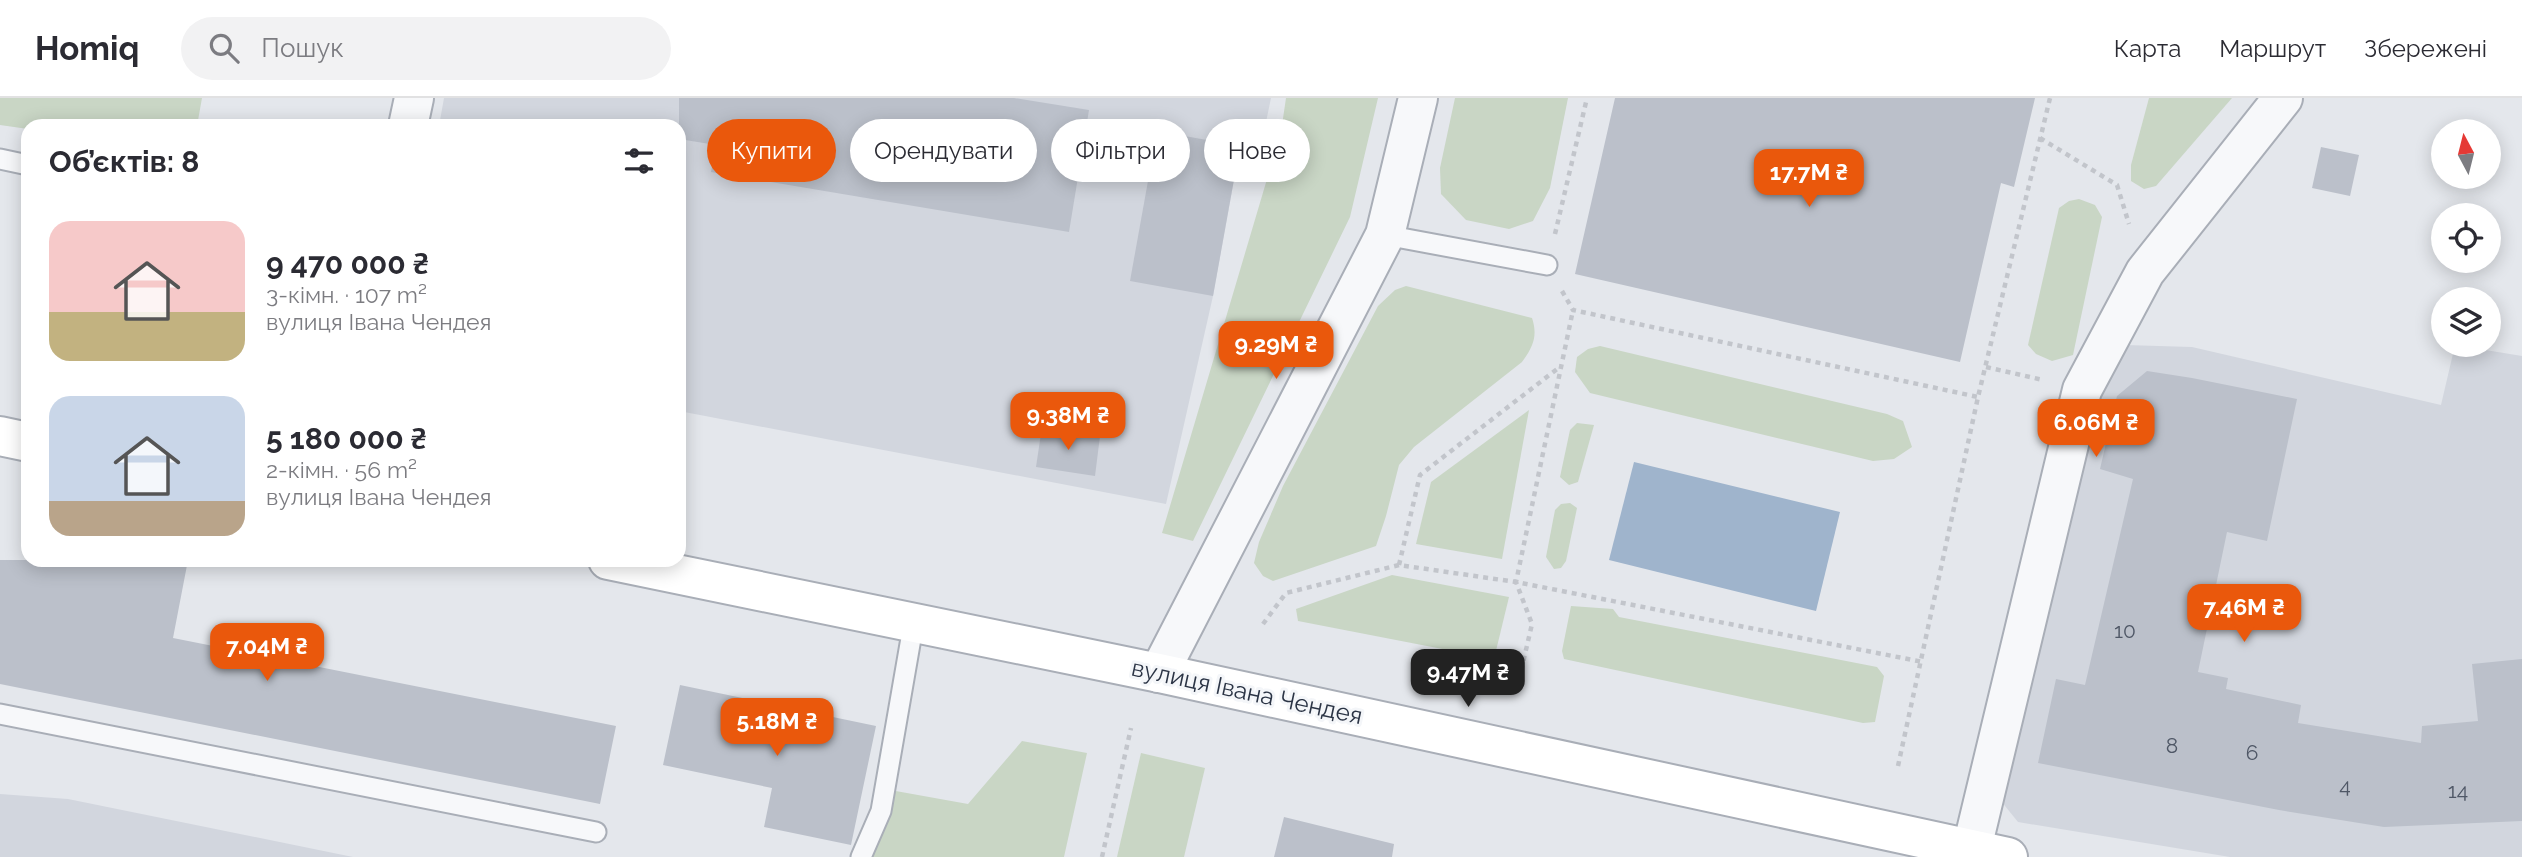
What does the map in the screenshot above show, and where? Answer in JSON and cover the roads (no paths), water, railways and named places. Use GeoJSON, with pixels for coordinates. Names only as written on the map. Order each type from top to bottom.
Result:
{"type":"FeatureCollection","features":[{"type":"Feature","properties":{"kind":"main road"},"geometry":{"type":"LineString","coordinates":[[0,436],[21,440]]}},
{"type":"Feature","properties":{"kind":"main road","name":"вулиця Івана Чендея"},"geometry":{"type":"LineString","coordinates":[[643,567],[1159,673],[1990,853]]}},
{"type":"Feature","properties":{"kind":"street"},"geometry":{"type":"LineString","coordinates":[[410,119],[414,98]]}},
{"type":"Feature","properties":{"kind":"street"},"geometry":{"type":"LineString","coordinates":[[1159,673],[1385,235],[1418,98]]}},
{"type":"Feature","properties":{"kind":"street"},"geometry":{"type":"LineString","coordinates":[[1990,853],[2082,390],[2145,272],[2283,98]]}},
{"type":"Feature","properties":{"kind":"lane"},"geometry":{"type":"LineString","coordinates":[[0,159],[21,164]]}},
{"type":"Feature","properties":{"kind":"lane"},"geometry":{"type":"LineString","coordinates":[[1385,235],[1548,265]]}},
{"type":"Feature","properties":{"kind":"lane"},"geometry":{"type":"LineString","coordinates":[[861,857],[881,811],[914,621]]}},
{"type":"Feature","properties":{"kind":"lane"},"geometry":{"type":"LineString","coordinates":[[0,714],[596,832]]}},
{"type":"Feature","properties":{"kind":"water"},"geometry":{"type":"Polygon","coordinates":[[[1634,462],[1840,512],[1816,611],[1609,560],[1634,462]]]}}]}
